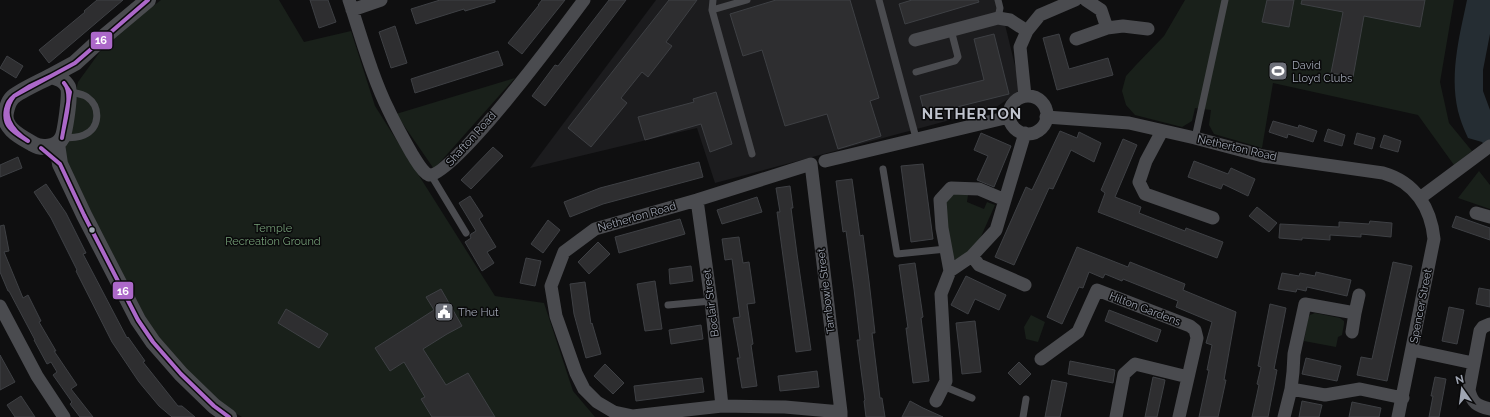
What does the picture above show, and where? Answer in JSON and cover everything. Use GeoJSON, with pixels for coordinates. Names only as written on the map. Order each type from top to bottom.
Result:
{"type":"FeatureCollection","features":[{"type":"Feature","properties":{"kind":"street"},"geometry":{"type":"LineString","coordinates":[[148,0],[98,41],[75,63],[5,102],[5,128],[41,148],[60,164],[134,313],[149,336],[181,374],[214,406],[229,417]]}},
{"type":"Feature","properties":{"kind":"street"},"geometry":{"type":"LineString","coordinates":[[381,0],[351,5],[388,111],[416,160],[426,173],[431,175]]}},
{"type":"Feature","properties":{"kind":"street","name":"Shafton Road"},"geometry":{"type":"LineString","coordinates":[[431,175],[434,175],[448,166],[483,128],[532,68],[584,0]]}},
{"type":"Feature","properties":{"kind":"street"},"geometry":{"type":"LineString","coordinates":[[1025,96],[1020,47],[1027,31],[1040,15],[1075,0]]}},
{"type":"Feature","properties":{"kind":"street"},"geometry":{"type":"LineString","coordinates":[[1086,0],[1101,10],[1107,28]]}},
{"type":"Feature","properties":{"kind":"street"},"geometry":{"type":"LineString","coordinates":[[915,40],[998,18],[1010,20],[1027,31]]}},
{"type":"Feature","properties":{"kind":"street"},"geometry":{"type":"LineString","coordinates":[[1076,39],[1107,28],[1123,26],[1148,29]]}},
{"type":"Feature","properties":{"kind":"street"},"geometry":{"type":"LineString","coordinates":[[60,164],[60,141],[75,63]]}},
{"type":"Feature","properties":{"kind":"street"},"geometry":{"type":"LineString","coordinates":[[51,76],[59,78],[69,90]]}},
{"type":"Feature","properties":{"kind":"street"},"geometry":{"type":"LineString","coordinates":[[1025,96],[1038,98],[1046,110],[1046,117],[1042,127],[1037,131],[1025,133],[1016,130],[1009,117],[1009,112],[1014,102],[1018,98],[1025,96]]}},
{"type":"Feature","properties":{"kind":"street"},"geometry":{"type":"LineString","coordinates":[[826,161],[916,138],[1009,117]]}},
{"type":"Feature","properties":{"kind":"street","name":"Netherton Road"},"geometry":{"type":"LineString","coordinates":[[1046,117],[1129,123],[1195,138],[1263,156],[1383,173],[1392,175],[1401,180],[1420,198]]}},
{"type":"Feature","properties":{"kind":"street"},"geometry":{"type":"LineString","coordinates":[[1162,131],[1146,162],[1139,182],[1144,194],[1212,218]]}},
{"type":"Feature","properties":{"kind":"street"},"geometry":{"type":"LineString","coordinates":[[950,271],[972,256],[996,230],[1025,133]]}},
{"type":"Feature","properties":{"kind":"street"},"geometry":{"type":"LineString","coordinates":[[41,148],[60,141]]}},
{"type":"Feature","properties":{"kind":"street"},"geometry":{"type":"LineString","coordinates":[[1420,198],[1490,146]]}},
{"type":"Feature","properties":{"kind":"street","name":"Netherton Road"},"geometry":{"type":"LineString","coordinates":[[811,164],[697,200],[595,229],[564,252],[552,286],[556,316],[576,373],[584,389],[597,402],[614,412],[633,416],[722,406],[785,407],[841,415]]}},
{"type":"Feature","properties":{"kind":"street","name":"Tambowie Street"},"geometry":{"type":"LineString","coordinates":[[811,164],[841,415]]}},
{"type":"Feature","properties":{"kind":"street"},"geometry":{"type":"LineString","coordinates":[[936,402],[946,381],[941,294],[950,271],[942,228],[940,200],[951,188],[979,189],[1005,200]]}},
{"type":"Feature","properties":{"kind":"street","name":"Spencer Street"},"geometry":{"type":"LineString","coordinates":[[1398,417],[1434,239],[1432,225],[1426,207],[1420,198]]}},
{"type":"Feature","properties":{"kind":"street","name":"Boclair Street"},"geometry":{"type":"LineString","coordinates":[[697,200],[711,301],[722,406]]}},
{"type":"Feature","properties":{"kind":"street"},"geometry":{"type":"LineString","coordinates":[[1476,213],[1490,217]]}},
{"type":"Feature","properties":{"kind":"street"},"geometry":{"type":"LineString","coordinates":[[972,256],[979,265],[1025,285]]}},
{"type":"Feature","properties":{"kind":"street","name":"Hilton Gardens"},"geometry":{"type":"LineString","coordinates":[[1041,359],[1078,332],[1097,290],[1190,326],[1195,330],[1197,338],[1179,417]]}},
{"type":"Feature","properties":{"kind":"street"},"geometry":{"type":"LineString","coordinates":[[1352,332],[1359,296]]}},
{"type":"Feature","properties":{"kind":"street"},"geometry":{"type":"LineString","coordinates":[[1284,417],[1291,389],[1294,354],[1305,304],[1355,313]]}},
{"type":"Feature","properties":{"kind":"street"},"geometry":{"type":"LineString","coordinates":[[0,306],[37,376],[64,417]]}},
{"type":"Feature","properties":{"kind":"street"},"geometry":{"type":"LineString","coordinates":[[1490,324],[1483,327],[1480,331],[1469,390],[1470,397],[1474,404],[1490,409]]}},
{"type":"Feature","properties":{"kind":"street"},"geometry":{"type":"LineString","coordinates":[[1412,350],[1473,363]]}},
{"type":"Feature","properties":{"kind":"street"},"geometry":{"type":"LineString","coordinates":[[1116,417],[1124,374],[1135,364],[1188,377]]}},
{"type":"Feature","properties":{"kind":"street"},"geometry":{"type":"LineString","coordinates":[[1291,389],[1325,395],[1360,389],[1403,398]]}},
{"type":"Feature","properties":{"kind":"lane"},"geometry":{"type":"LineString","coordinates":[[713,0],[712,10],[752,154]]}},
{"type":"Feature","properties":{"kind":"lane"},"geometry":{"type":"LineString","coordinates":[[712,10],[747,0]]}},
{"type":"Feature","properties":{"kind":"lane"},"geometry":{"type":"LineString","coordinates":[[879,0],[916,138]]}},
{"type":"Feature","properties":{"kind":"lane"},"geometry":{"type":"LineString","coordinates":[[998,0],[1000,8],[998,18]]}},
{"type":"Feature","properties":{"kind":"lane"},"geometry":{"type":"LineString","coordinates":[[1195,138],[1225,0]]}},
{"type":"Feature","properties":{"kind":"lane"},"geometry":{"type":"LineString","coordinates":[[916,72],[955,61],[958,57],[951,30]]}},
{"type":"Feature","properties":{"kind":"lane"},"geometry":{"type":"LineString","coordinates":[[60,141],[85,135],[94,127],[98,116],[96,105],[86,96],[69,90]]}},
{"type":"Feature","properties":{"kind":"lane"},"geometry":{"type":"LineString","coordinates":[[883,169],[898,254],[946,249]]}},
{"type":"Feature","properties":{"kind":"lane"},"geometry":{"type":"LineString","coordinates":[[431,175],[466,234]]}},
{"type":"Feature","properties":{"kind":"lane"},"geometry":{"type":"LineString","coordinates":[[668,305],[711,301]]}},
{"type":"Feature","properties":{"kind":"lane"},"geometry":{"type":"LineString","coordinates":[[943,386],[972,398]]}},
{"type":"Feature","properties":{"kind":"lane"},"geometry":{"type":"LineString","coordinates":[[1023,417],[1026,399]]}},
{"type":"Feature","properties":{"kind":"shaded area"},"geometry":{"type":"Polygon","coordinates":[[[656,0],[999,0],[1021,90],[995,108],[715,183],[697,128],[530,168],[656,0]]]}},
{"type":"Feature","properties":{"kind":"shaded area"},"geometry":{"type":"Polygon","coordinates":[[[1467,0],[1490,0],[1490,34],[1483,70],[1483,91],[1490,110],[1490,152],[1482,142],[1468,138],[1461,121],[1457,103],[1455,88],[1456,59],[1467,0]]]}},
{"type":"Feature","properties":{"kind":"green space","name":"Temple Recreation Ground"},"geometry":{"type":"Polygon","coordinates":[[[161,0],[279,0],[304,42],[351,31],[375,106],[495,296],[544,303],[573,391],[595,417],[242,417],[215,401],[145,325],[62,152],[78,82],[107,42],[161,0]]]}},
{"type":"Feature","properties":{"kind":"green space","name":"David Lloyd Clubs"},"geometry":{"type":"Polygon","coordinates":[[[1185,0],[1454,0],[1440,82],[1449,123],[1472,151],[1454,165],[1418,115],[1273,83],[1262,148],[1214,134],[1209,125],[1211,110],[1195,108],[1192,121],[1182,127],[1135,115],[1126,105],[1122,91],[1126,76],[1164,36],[1185,0]]]}},
{"type":"Feature","properties":{"kind":"green space"},"geometry":{"type":"Polygon","coordinates":[[[515,78],[434,169],[396,114],[515,78]]]}},
{"type":"Feature","properties":{"kind":"green space"},"geometry":{"type":"Polygon","coordinates":[[[1479,171],[1490,185],[1490,209],[1458,198],[1479,171]]]}},
{"type":"Feature","properties":{"kind":"green space"},"geometry":{"type":"Polygon","coordinates":[[[956,193],[968,195],[967,202],[984,209],[987,202],[995,205],[975,250],[955,260],[950,250],[945,201],[956,193]]]}},
{"type":"Feature","properties":{"kind":"green space"},"geometry":{"type":"Polygon","coordinates":[[[1315,313],[1340,318],[1344,321],[1342,335],[1338,337],[1336,347],[1304,341],[1308,318],[1310,315],[1315,313]]]}},
{"type":"Feature","properties":{"kind":"green space"},"geometry":{"type":"Polygon","coordinates":[[[1031,315],[1045,322],[1038,342],[1026,339],[1024,327],[1031,315]]]}},
{"type":"Feature","properties":{"kind":"building"},"geometry":{"type":"Polygon","coordinates":[[[97,0],[123,0],[49,63],[39,50],[85,12],[84,11],[97,0]]]}},
{"type":"Feature","properties":{"kind":"building"},"geometry":{"type":"Polygon","coordinates":[[[310,0],[328,0],[336,22],[319,28],[310,0]]]}},
{"type":"Feature","properties":{"kind":"building"},"geometry":{"type":"Polygon","coordinates":[[[440,0],[495,0],[495,2],[465,11],[464,9],[416,24],[411,9],[440,0]]]}},
{"type":"Feature","properties":{"kind":"building"},"geometry":{"type":"Polygon","coordinates":[[[542,0],[565,0],[522,54],[508,43],[542,0]]]}},
{"type":"Feature","properties":{"kind":"building"},"geometry":{"type":"Polygon","coordinates":[[[609,0],[626,0],[545,106],[532,96],[555,65],[558,66],[609,0]]]}},
{"type":"Feature","properties":{"kind":"building"},"geometry":{"type":"Polygon","coordinates":[[[669,0],[697,0],[666,42],[672,46],[648,77],[642,72],[621,98],[627,103],[591,147],[568,128],[669,0]]]}},
{"type":"Feature","properties":{"kind":"building"},"geometry":{"type":"Polygon","coordinates":[[[776,0],[850,0],[879,98],[870,101],[881,136],[838,149],[827,114],[785,126],[762,50],[743,56],[730,14],[776,0]]]}},
{"type":"Feature","properties":{"kind":"building"},"geometry":{"type":"Polygon","coordinates":[[[912,0],[978,0],[979,2],[905,24],[899,4],[912,0]]]}},
{"type":"Feature","properties":{"kind":"building"},"geometry":{"type":"Polygon","coordinates":[[[1267,0],[1294,0],[1289,27],[1262,22],[1267,0]]]}},
{"type":"Feature","properties":{"kind":"building"},"geometry":{"type":"Polygon","coordinates":[[[1302,0],[1425,0],[1420,27],[1364,16],[1353,77],[1331,73],[1343,12],[1301,4],[1302,0]]]}},
{"type":"Feature","properties":{"kind":"building"},"geometry":{"type":"Polygon","coordinates":[[[395,26],[407,63],[391,68],[379,32],[395,26]]]}},
{"type":"Feature","properties":{"kind":"building"},"geometry":{"type":"Polygon","coordinates":[[[994,34],[1009,94],[925,115],[920,96],[984,80],[974,39],[994,34]]]}},
{"type":"Feature","properties":{"kind":"building"},"geometry":{"type":"Polygon","coordinates":[[[1059,34],[1069,69],[1108,58],[1113,75],[1057,90],[1043,38],[1059,34]]]}},
{"type":"Feature","properties":{"kind":"building"},"geometry":{"type":"Polygon","coordinates":[[[498,51],[503,65],[415,93],[411,79],[498,51]]]}},
{"type":"Feature","properties":{"kind":"building"},"geometry":{"type":"Polygon","coordinates":[[[7,56],[23,66],[16,78],[0,68],[7,56]]]}},
{"type":"Feature","properties":{"kind":"building"},"geometry":{"type":"Polygon","coordinates":[[[716,92],[732,144],[710,152],[701,124],[645,140],[638,117],[694,102],[693,99],[716,92]]]}},
{"type":"Feature","properties":{"kind":"building"},"geometry":{"type":"Polygon","coordinates":[[[1273,121],[1298,128],[1299,125],[1317,131],[1313,142],[1288,134],[1287,138],[1269,132],[1273,121]]]}},
{"type":"Feature","properties":{"kind":"building"},"geometry":{"type":"Polygon","coordinates":[[[1328,129],[1345,135],[1342,146],[1324,141],[1328,129]]]}},
{"type":"Feature","properties":{"kind":"building"},"geometry":{"type":"Polygon","coordinates":[[[1060,131],[1077,138],[1079,132],[1101,143],[1094,162],[1071,150],[1053,189],[1049,188],[1014,265],[995,257],[1026,187],[1032,190],[1060,131]]]}},
{"type":"Feature","properties":{"kind":"building"},"geometry":{"type":"Polygon","coordinates":[[[981,133],[1011,146],[994,187],[977,180],[988,156],[974,150],[981,133]]]}},
{"type":"Feature","properties":{"kind":"building"},"geometry":{"type":"Polygon","coordinates":[[[1357,133],[1375,138],[1372,149],[1354,144],[1357,133]]]}},
{"type":"Feature","properties":{"kind":"building"},"geometry":{"type":"Polygon","coordinates":[[[1384,135],[1401,141],[1398,152],[1380,147],[1384,135]]]}},
{"type":"Feature","properties":{"kind":"building"},"geometry":{"type":"Polygon","coordinates":[[[1123,139],[1137,145],[1115,197],[1141,207],[1139,213],[1185,231],[1186,228],[1223,242],[1217,258],[1098,212],[1105,193],[1101,190],[1123,139]]]}},
{"type":"Feature","properties":{"kind":"building"},"geometry":{"type":"Polygon","coordinates":[[[493,147],[503,156],[471,189],[461,180],[493,147]]]}},
{"type":"Feature","properties":{"kind":"building"},"geometry":{"type":"Polygon","coordinates":[[[18,157],[22,168],[0,177],[0,165],[18,157]]]}},
{"type":"Feature","properties":{"kind":"building"},"geometry":{"type":"Polygon","coordinates":[[[1194,161],[1228,174],[1231,168],[1255,179],[1248,196],[1223,184],[1221,189],[1188,177],[1194,161]]]}},
{"type":"Feature","properties":{"kind":"building"},"geometry":{"type":"Polygon","coordinates":[[[699,162],[703,177],[603,204],[570,217],[564,202],[600,188],[699,162]]]}},
{"type":"Feature","properties":{"kind":"building"},"geometry":{"type":"Polygon","coordinates":[[[923,164],[933,239],[911,242],[901,166],[923,164]]]}},
{"type":"Feature","properties":{"kind":"building"},"geometry":{"type":"Polygon","coordinates":[[[852,179],[860,236],[863,235],[875,333],[872,333],[880,398],[882,398],[885,417],[866,417],[857,340],[860,340],[854,289],[846,231],[843,232],[836,181],[852,179]]]}},
{"type":"Feature","properties":{"kind":"building"},"geometry":{"type":"Polygon","coordinates":[[[46,184],[66,213],[86,253],[83,254],[127,338],[128,337],[145,361],[143,362],[178,406],[182,406],[195,417],[172,417],[159,406],[139,382],[112,342],[51,218],[34,192],[46,184]]]}},
{"type":"Feature","properties":{"kind":"building"},"geometry":{"type":"Polygon","coordinates":[[[790,186],[793,208],[791,208],[811,350],[796,352],[777,212],[780,212],[776,188],[790,186]]]}},
{"type":"Feature","properties":{"kind":"building"},"geometry":{"type":"Polygon","coordinates":[[[470,196],[483,216],[479,219],[496,247],[487,252],[494,263],[482,271],[465,242],[471,238],[471,234],[476,231],[459,203],[470,196]]]}},
{"type":"Feature","properties":{"kind":"building"},"geometry":{"type":"Polygon","coordinates":[[[757,197],[762,212],[722,224],[717,210],[757,197]]]}},
{"type":"Feature","properties":{"kind":"building"},"geometry":{"type":"Polygon","coordinates":[[[1257,207],[1277,223],[1269,232],[1249,216],[1257,207]]]}},
{"type":"Feature","properties":{"kind":"building"},"geometry":{"type":"Polygon","coordinates":[[[1456,216],[1490,228],[1490,240],[1452,227],[1456,216]]]}},
{"type":"Feature","properties":{"kind":"building"},"geometry":{"type":"Polygon","coordinates":[[[680,219],[685,234],[619,253],[615,237],[680,219]]]}},
{"type":"Feature","properties":{"kind":"building"},"geometry":{"type":"Polygon","coordinates":[[[548,220],[560,230],[543,253],[531,244],[548,220]]]}},
{"type":"Feature","properties":{"kind":"building"},"geometry":{"type":"Polygon","coordinates":[[[1370,221],[1392,223],[1391,237],[1361,234],[1361,237],[1330,235],[1330,240],[1279,238],[1280,224],[1339,227],[1339,222],[1369,224],[1370,221]]]}},
{"type":"Feature","properties":{"kind":"building"},"geometry":{"type":"Polygon","coordinates":[[[4,225],[9,251],[4,252],[23,298],[28,295],[41,321],[39,322],[56,351],[54,351],[77,385],[71,389],[93,417],[80,417],[70,404],[72,402],[53,375],[57,372],[51,362],[47,364],[8,291],[0,272],[0,226],[4,225]]]}},
{"type":"Feature","properties":{"kind":"building"},"geometry":{"type":"Polygon","coordinates":[[[739,237],[743,263],[749,262],[755,303],[747,304],[757,386],[742,388],[737,358],[740,358],[733,318],[740,317],[732,259],[725,260],[722,239],[739,237]]]}},
{"type":"Feature","properties":{"kind":"building"},"geometry":{"type":"Polygon","coordinates":[[[598,242],[610,254],[589,274],[578,262],[598,242]]]}},
{"type":"Feature","properties":{"kind":"building"},"geometry":{"type":"Polygon","coordinates":[[[1077,247],[1128,267],[1130,262],[1185,284],[1183,290],[1236,312],[1224,380],[1226,380],[1218,417],[1199,417],[1209,370],[1207,370],[1212,345],[1206,343],[1212,322],[1176,307],[1178,301],[1123,279],[1122,281],[1105,274],[1103,278],[1089,272],[1083,288],[1079,287],[1062,324],[1047,317],[1077,247]]]}},
{"type":"Feature","properties":{"kind":"building"},"geometry":{"type":"Polygon","coordinates":[[[526,258],[541,261],[535,286],[520,283],[526,258]]]}},
{"type":"Feature","properties":{"kind":"building"},"geometry":{"type":"Polygon","coordinates":[[[1393,262],[1412,266],[1387,381],[1357,375],[1361,357],[1372,359],[1393,262]]]}},
{"type":"Feature","properties":{"kind":"building"},"geometry":{"type":"Polygon","coordinates":[[[915,263],[923,317],[921,318],[929,381],[913,383],[906,328],[908,328],[899,265],[915,263]]]}},
{"type":"Feature","properties":{"kind":"building"},"geometry":{"type":"Polygon","coordinates":[[[691,266],[693,281],[670,284],[669,269],[691,266]]]}},
{"type":"Feature","properties":{"kind":"building"},"geometry":{"type":"Polygon","coordinates":[[[1316,272],[1351,280],[1347,296],[1307,287],[1306,291],[1297,289],[1296,292],[1278,289],[1282,273],[1299,276],[1300,273],[1315,276],[1316,272]]]}},
{"type":"Feature","properties":{"kind":"building"},"geometry":{"type":"Polygon","coordinates":[[[966,276],[1006,295],[999,310],[975,299],[968,314],[951,305],[966,276]]]}},
{"type":"Feature","properties":{"kind":"building"},"geometry":{"type":"Polygon","coordinates":[[[655,281],[662,329],[645,331],[637,284],[655,281]]]}},
{"type":"Feature","properties":{"kind":"building"},"geometry":{"type":"Polygon","coordinates":[[[585,282],[591,324],[592,323],[601,354],[586,358],[574,314],[570,284],[585,282]]]}},
{"type":"Feature","properties":{"kind":"building"},"geometry":{"type":"Polygon","coordinates":[[[1479,288],[1490,290],[1490,307],[1476,304],[1479,288]]]}},
{"type":"Feature","properties":{"kind":"building"},"geometry":{"type":"Polygon","coordinates":[[[441,289],[462,326],[423,349],[446,385],[468,373],[495,417],[432,417],[421,399],[425,397],[404,362],[390,371],[375,348],[434,310],[426,297],[441,289]]]}},
{"type":"Feature","properties":{"kind":"building"},"geometry":{"type":"Polygon","coordinates":[[[1270,304],[1286,308],[1274,369],[1277,370],[1268,417],[1252,417],[1259,385],[1257,384],[1261,367],[1258,366],[1270,304]]]}},
{"type":"Feature","properties":{"kind":"building"},"geometry":{"type":"Polygon","coordinates":[[[1449,307],[1464,310],[1457,344],[1442,341],[1449,307]]]}},
{"type":"Feature","properties":{"kind":"building"},"geometry":{"type":"Polygon","coordinates":[[[286,309],[328,334],[319,348],[278,323],[286,309]]]}},
{"type":"Feature","properties":{"kind":"building"},"geometry":{"type":"Polygon","coordinates":[[[1109,310],[1161,330],[1157,342],[1105,321],[1109,310]]]}},
{"type":"Feature","properties":{"kind":"building"},"geometry":{"type":"Polygon","coordinates":[[[975,321],[981,372],[962,374],[956,323],[975,321]]]}},
{"type":"Feature","properties":{"kind":"building"},"geometry":{"type":"Polygon","coordinates":[[[701,325],[703,339],[671,344],[669,330],[701,325]]]}},
{"type":"Feature","properties":{"kind":"building"},"geometry":{"type":"Polygon","coordinates":[[[0,355],[15,382],[0,390],[0,355]]]}},
{"type":"Feature","properties":{"kind":"building"},"geometry":{"type":"Polygon","coordinates":[[[1306,358],[1341,366],[1337,381],[1302,374],[1306,358]]]}},
{"type":"Feature","properties":{"kind":"building"},"geometry":{"type":"Polygon","coordinates":[[[1070,361],[1115,370],[1113,383],[1068,374],[1070,361]]]}},
{"type":"Feature","properties":{"kind":"building"},"geometry":{"type":"Polygon","coordinates":[[[1019,362],[1031,374],[1020,385],[1008,373],[1019,362]]]}},
{"type":"Feature","properties":{"kind":"building"},"geometry":{"type":"Polygon","coordinates":[[[605,364],[624,383],[613,394],[594,376],[605,364]]]}},
{"type":"Feature","properties":{"kind":"building"},"geometry":{"type":"Polygon","coordinates":[[[817,371],[819,387],[780,391],[778,376],[817,371]]]}},
{"type":"Feature","properties":{"kind":"building"},"geometry":{"type":"Polygon","coordinates":[[[1153,377],[1165,380],[1164,385],[1157,417],[1145,417],[1153,377]]]}},
{"type":"Feature","properties":{"kind":"building"},"geometry":{"type":"Polygon","coordinates":[[[1435,377],[1446,379],[1439,417],[1429,417],[1433,396],[1431,396],[1435,377]]]}},
{"type":"Feature","properties":{"kind":"building"},"geometry":{"type":"Polygon","coordinates":[[[702,378],[704,392],[636,401],[634,386],[702,378]]]}},
{"type":"Feature","properties":{"kind":"building"},"geometry":{"type":"Polygon","coordinates":[[[1052,380],[1067,383],[1060,417],[1045,417],[1052,380]]]}},
{"type":"Feature","properties":{"kind":"building"},"geometry":{"type":"Polygon","coordinates":[[[21,396],[35,417],[15,417],[7,405],[21,396]]]}},
{"type":"Feature","properties":{"kind":"building"},"geometry":{"type":"Polygon","coordinates":[[[910,401],[923,408],[943,417],[902,417],[910,401]]]}},
{"type":"Feature","properties":{"kind":"building"},"geometry":{"type":"Polygon","coordinates":[[[1302,401],[1322,405],[1319,417],[1299,417],[1302,401]]]}},
{"type":"Feature","properties":{"kind":"building"},"geometry":{"type":"Polygon","coordinates":[[[1352,402],[1381,408],[1379,417],[1349,417],[1352,402]]]}},
{"type":"Feature","properties":{"kind":"transit line","name":"16"},"geometry":{"type":"LineString","coordinates":[[51,76],[75,63],[148,0]]}},
{"type":"Feature","properties":{"kind":"transit line","name":"16"},"geometry":{"type":"LineString","coordinates":[[14,96],[51,76]]}},
{"type":"Feature","properties":{"kind":"transit line","name":"16"},"geometry":{"type":"LineString","coordinates":[[14,96],[51,76]]}},
{"type":"Feature","properties":{"kind":"transit line","name":"16"},"geometry":{"type":"LineString","coordinates":[[62,138],[68,102],[67,88],[64,83]]}},
{"type":"Feature","properties":{"kind":"transit line","name":"16"},"geometry":{"type":"LineString","coordinates":[[62,138],[70,92],[64,83]]}},
{"type":"Feature","properties":{"kind":"transit line","name":"16"},"geometry":{"type":"LineString","coordinates":[[14,96],[8,109],[9,121],[12,127],[28,141]]}},
{"type":"Feature","properties":{"kind":"transit line","name":"16"},"geometry":{"type":"LineString","coordinates":[[14,96],[6,107],[6,120],[14,132],[28,141]]}},
{"type":"Feature","properties":{"kind":"transit line","name":"16"},"geometry":{"type":"LineString","coordinates":[[41,148],[60,164],[84,215],[138,320],[153,342],[181,374],[214,406],[229,417]]}},
{"type":"Feature","properties":{"kind":"place","name":"David Lloyd Clubs"},"geometry":{"type":"Point","coordinates":[1278,71]}},
{"type":"Feature","properties":{"kind":"place","name":"The Hut"},"geometry":{"type":"Point","coordinates":[444,312]}},
{"type":"Feature","properties":{"kind":"district","name":"NETHERTON"},"geometry":{"type":"Point","coordinates":[972,114]}}]}
